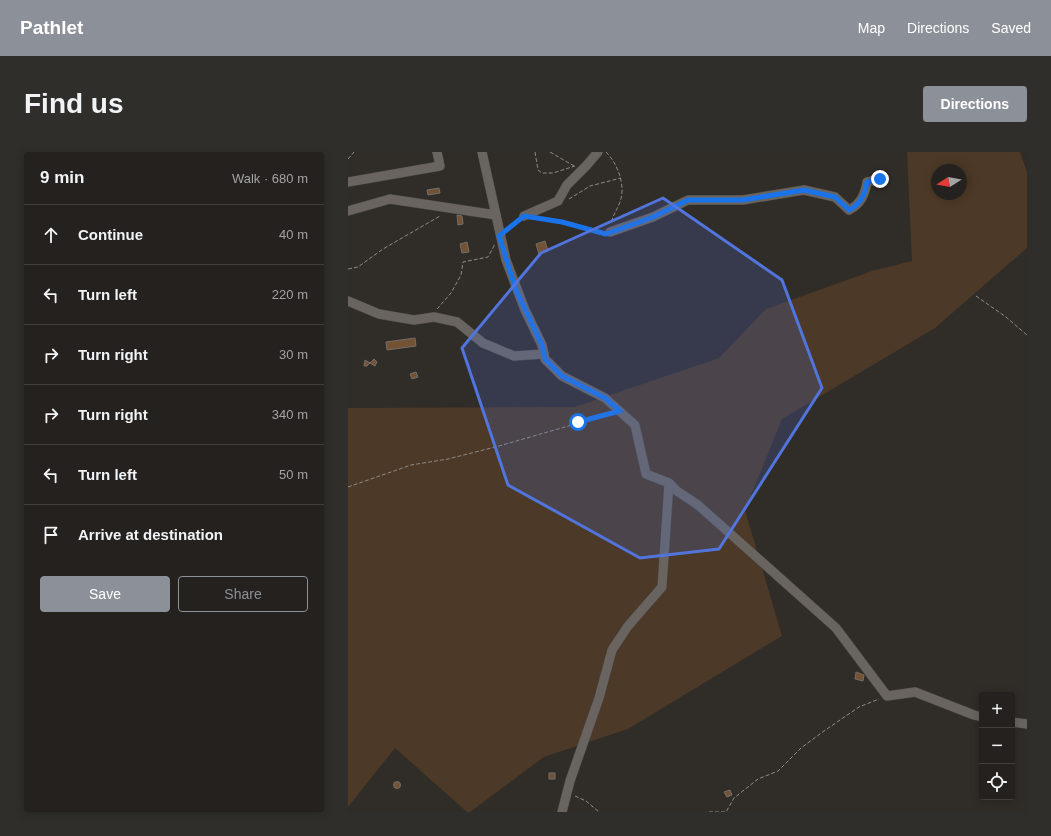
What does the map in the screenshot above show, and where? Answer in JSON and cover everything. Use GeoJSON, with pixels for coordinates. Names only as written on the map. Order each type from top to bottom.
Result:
{"type":"FeatureCollection","features":[{"type":"Feature","properties":{"kind":"street"},"geometry":{"type":"LineString","coordinates":[[348,182],[440,166],[437,152]]}},
{"type":"Feature","properties":{"kind":"street"},"geometry":{"type":"LineString","coordinates":[[482,152],[496,215],[499,236],[516,290],[545,359],[562,376],[605,398],[635,425],[646,474],[669,483],[677,491],[698,505],[836,628],[887,696],[915,692],[979,716]]}},
{"type":"Feature","properties":{"kind":"street"},"geometry":{"type":"LineString","coordinates":[[524,216],[558,201],[567,185],[598,152]]}},
{"type":"Feature","properties":{"kind":"street"},"geometry":{"type":"LineString","coordinates":[[610,232],[653,217],[688,200],[743,200],[804,190],[835,197],[849,210],[858,206],[867,182],[880,179]]}},
{"type":"Feature","properties":{"kind":"street"},"geometry":{"type":"LineString","coordinates":[[348,211],[390,199],[496,215]]}},
{"type":"Feature","properties":{"kind":"street"},"geometry":{"type":"LineString","coordinates":[[348,301],[379,314],[414,320],[434,318],[457,322],[483,343],[514,356],[544,354]]}},
{"type":"Feature","properties":{"kind":"street"},"geometry":{"type":"LineString","coordinates":[[562,812],[567,792],[599,698],[612,650],[628,626],[662,587],[669,483]]}},
{"type":"Feature","properties":{"kind":"street"},"geometry":{"type":"LineString","coordinates":[[1015,722],[1027,724]]}},
{"type":"Feature","properties":{"kind":"path"},"geometry":{"type":"LineString","coordinates":[[348,159],[354,152]]}},
{"type":"Feature","properties":{"kind":"path"},"geometry":{"type":"LineString","coordinates":[[535,152],[538,170],[542,173],[553,173],[574,166],[550,152]]}},
{"type":"Feature","properties":{"kind":"path"},"geometry":{"type":"LineString","coordinates":[[540,218],[562,222],[606,234],[610,232],[612,216],[620,201],[621,178],[613,158],[606,152]]}},
{"type":"Feature","properties":{"kind":"path"},"geometry":{"type":"LineString","coordinates":[[566,201],[590,186],[621,178]]}},
{"type":"Feature","properties":{"kind":"path"},"geometry":{"type":"LineString","coordinates":[[348,269],[358,267],[383,249],[441,215]]}},
{"type":"Feature","properties":{"kind":"path"},"geometry":{"type":"LineString","coordinates":[[434,318],[438,306],[451,294],[461,275],[463,262],[488,257],[499,236],[524,216]]}},
{"type":"Feature","properties":{"kind":"path"},"geometry":{"type":"LineString","coordinates":[[976,296],[1006,317],[1027,335]]}},
{"type":"Feature","properties":{"kind":"path"},"geometry":{"type":"LineString","coordinates":[[348,487],[411,465],[492,447],[620,411]]}},
{"type":"Feature","properties":{"kind":"path"},"geometry":{"type":"LineString","coordinates":[[709,812],[726,812],[734,798],[758,779],[778,771],[802,748],[859,707],[887,696]]}},
{"type":"Feature","properties":{"kind":"path"},"geometry":{"type":"LineString","coordinates":[[567,792],[586,801],[599,812]]}},
{"type":"Feature","properties":{"kind":"highlighted area"},"geometry":{"type":"Polygon","coordinates":[[[663,198],[782,280],[822,388],[719,549],[640,558],[508,485],[462,348],[541,253],[663,198]]]}},
{"type":"Feature","properties":{"kind":"shaded area"},"geometry":{"type":"Polygon","coordinates":[[[907,152],[1020,152],[1027,172],[1027,248],[935,328],[782,419],[745,510],[782,636],[628,729],[544,757],[470,812],[467,812],[395,748],[348,807],[348,408],[575,407],[719,358],[766,309],[872,271],[912,261],[907,152]]]}},
{"type":"Feature","properties":{"kind":"building"},"geometry":{"type":"Polygon","coordinates":[[[439,188],[440,193],[428,195],[427,190],[439,188]]]}},
{"type":"Feature","properties":{"kind":"building"},"geometry":{"type":"Polygon","coordinates":[[[457,215],[462,216],[463,224],[458,225],[457,215]]]}},
{"type":"Feature","properties":{"kind":"building"},"geometry":{"type":"Polygon","coordinates":[[[545,241],[548,251],[539,254],[536,244],[545,241]]]}},
{"type":"Feature","properties":{"kind":"building"},"geometry":{"type":"Polygon","coordinates":[[[467,242],[469,252],[462,253],[460,244],[467,242]]]}},
{"type":"Feature","properties":{"kind":"building"},"geometry":{"type":"Polygon","coordinates":[[[415,338],[416,346],[387,350],[386,342],[415,338]]]}},
{"type":"Feature","properties":{"kind":"building"},"geometry":{"type":"Polygon","coordinates":[[[374,359],[377,362],[375,366],[370,363],[374,359]]]}},
{"type":"Feature","properties":{"kind":"building"},"geometry":{"type":"Polygon","coordinates":[[[365,360],[370,363],[367,366],[364,366],[365,360]]]}},
{"type":"Feature","properties":{"kind":"building"},"geometry":{"type":"Polygon","coordinates":[[[416,372],[418,377],[412,379],[410,374],[416,372]]]}},
{"type":"Feature","properties":{"kind":"building"},"geometry":{"type":"Polygon","coordinates":[[[856,672],[864,675],[863,681],[855,679],[856,672]]]}},
{"type":"Feature","properties":{"kind":"building"},"geometry":{"type":"Polygon","coordinates":[[[549,773],[555,773],[555,779],[549,779],[549,773]]]}},
{"type":"Feature","properties":{"kind":"building"},"geometry":{"type":"Polygon","coordinates":[[[397,781],[400,782],[400,788],[397,789],[394,788],[393,785],[394,782],[397,781]]]}},
{"type":"Feature","properties":{"kind":"building"},"geometry":{"type":"Polygon","coordinates":[[[730,790],[732,795],[727,797],[724,792],[730,790]]]}},
{"type":"Feature","properties":{"kind":"route"},"geometry":{"type":"LineString","coordinates":[[578,422],[620,411],[605,398],[562,376],[545,359],[542,345],[516,290],[499,236],[524,216],[562,222],[606,234],[653,217],[688,200],[743,200],[804,190],[835,197],[849,210],[858,206],[867,182],[880,179]]}}]}
